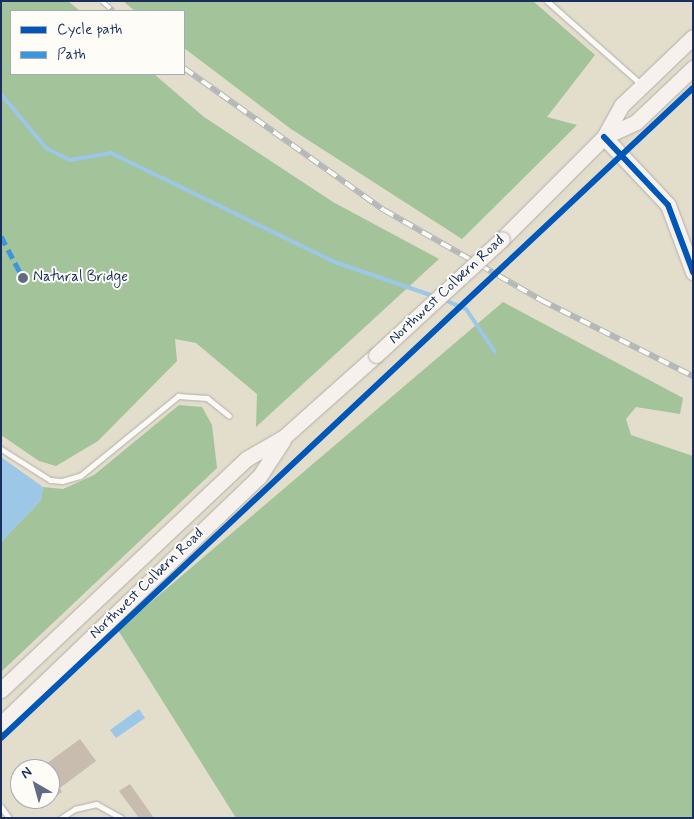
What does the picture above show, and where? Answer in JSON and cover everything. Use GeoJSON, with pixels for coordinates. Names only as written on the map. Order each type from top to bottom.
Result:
{"type":"FeatureCollection","features":[{"type":"Feature","properties":{"kind":"main road","name":"Northwest Colbern Road"},"geometry":{"type":"LineString","coordinates":[[1,690],[246,459],[284,437],[502,239],[604,137],[622,105],[693,37]]}},
{"type":"Feature","properties":{"kind":"main road","name":"Northwest Colbern Road"},"geometry":{"type":"LineString","coordinates":[[604,137],[636,122],[693,68]]}},
{"type":"Feature","properties":{"kind":"main road"},"geometry":{"type":"LineString","coordinates":[[604,137],[668,205],[693,272]]}},
{"type":"Feature","properties":{"kind":"main road","name":"Northwest Colbern Road"},"geometry":{"type":"LineString","coordinates":[[1,724],[259,477],[284,437]]}},
{"type":"Feature","properties":{"kind":"lane"},"geometry":{"type":"LineString","coordinates":[[547,1],[642,85]]}},
{"type":"Feature","properties":{"kind":"lane"},"geometry":{"type":"LineString","coordinates":[[1,449],[50,480],[62,481],[80,476],[178,396],[207,398],[229,416]]}},
{"type":"Feature","properties":{"kind":"lane"},"geometry":{"type":"LineString","coordinates":[[61,818],[75,809],[96,804],[120,818]]}},
{"type":"Feature","properties":{"kind":"lane"},"geometry":{"type":"LineString","coordinates":[[1,807],[9,818]]}},
{"type":"Feature","properties":{"kind":"green space"},"geometry":{"type":"Polygon","coordinates":[[[1,1],[68,1],[79,10],[10,10],[10,75],[155,75],[204,117],[333,202],[439,259],[256,427],[257,394],[196,343],[175,339],[177,361],[98,441],[56,466],[39,461],[1,435],[1,1]]]}},
{"type":"Feature","properties":{"kind":"green space"},"geometry":{"type":"Polygon","coordinates":[[[123,1],[533,1],[595,55],[547,117],[577,125],[462,239],[291,129],[185,49],[185,10],[134,10],[123,1]]]}},
{"type":"Feature","properties":{"kind":"green space"},"geometry":{"type":"Polygon","coordinates":[[[503,302],[683,398],[680,414],[636,407],[626,419],[631,435],[693,456],[693,818],[236,818],[118,630],[503,302]]]}},
{"type":"Feature","properties":{"kind":"green space"},"geometry":{"type":"Polygon","coordinates":[[[179,405],[202,407],[212,425],[217,468],[1,672],[1,542],[41,500],[43,487],[63,489],[94,475],[179,405]]]}},
{"type":"Feature","properties":{"kind":"water"},"geometry":{"type":"Polygon","coordinates":[[[1,457],[43,487],[41,500],[1,542],[1,457]]]}},
{"type":"Feature","properties":{"kind":"water"},"geometry":{"type":"Polygon","coordinates":[[[139,709],[145,718],[116,738],[110,730],[139,709]]]}},
{"type":"Feature","properties":{"kind":"building"},"geometry":{"type":"Polygon","coordinates":[[[80,739],[96,761],[60,788],[60,759],[53,759],[80,739]]]}},
{"type":"Feature","properties":{"kind":"building"},"geometry":{"type":"Polygon","coordinates":[[[130,784],[154,818],[139,818],[119,791],[130,784]]]}},
{"type":"Feature","properties":{"kind":"waterway"},"geometry":{"type":"LineString","coordinates":[[1,94],[46,148],[70,160],[111,153],[332,261],[433,296]]}},
{"type":"Feature","properties":{"kind":"waterway"},"geometry":{"type":"LineString","coordinates":[[442,299],[466,309],[495,352]]}},
{"type":"Feature","properties":{"kind":"railway"},"geometry":{"type":"LineString","coordinates":[[102,1],[112,10]]}},
{"type":"Feature","properties":{"kind":"railway"},"geometry":{"type":"LineString","coordinates":[[185,69],[384,210],[541,300],[693,376]]}},
{"type":"Feature","properties":{"kind":"marked path"},"geometry":{"type":"LineString","coordinates":[[1,236],[23,278]]}},
{"type":"Feature","properties":{"kind":"cycle path"},"geometry":{"type":"LineString","coordinates":[[1,738],[693,88]]}},
{"type":"Feature","properties":{"kind":"cycle path"},"geometry":{"type":"LineString","coordinates":[[604,137],[668,205],[693,272]]}},
{"type":"Feature","properties":{"kind":"place","name":"Natural Bridge"},"geometry":{"type":"Point","coordinates":[23,278]}}]}
